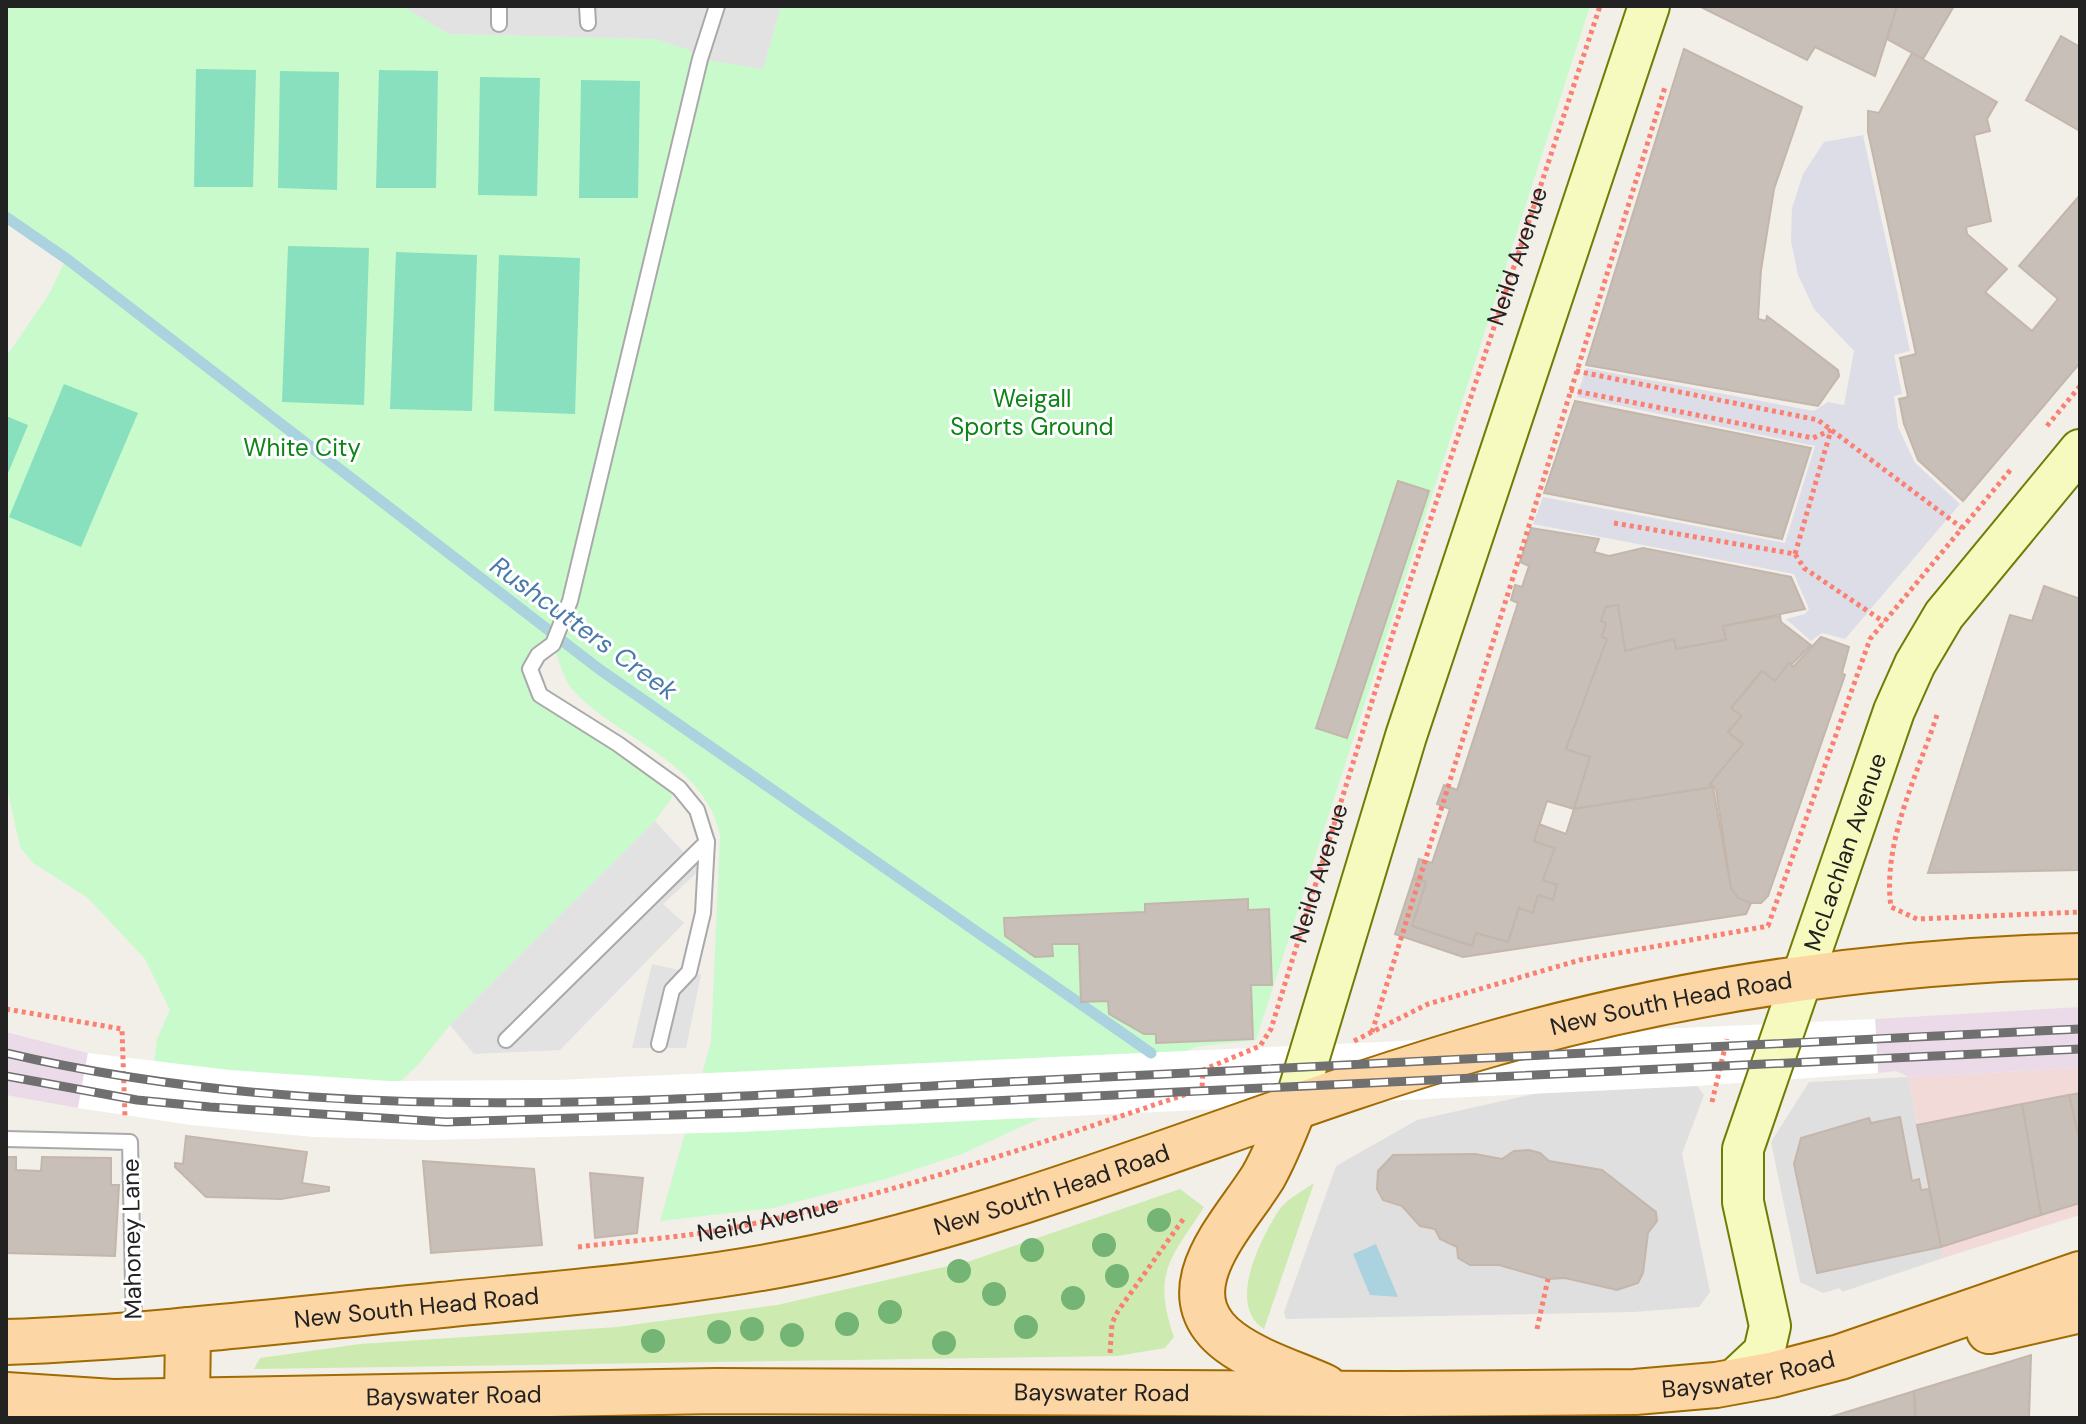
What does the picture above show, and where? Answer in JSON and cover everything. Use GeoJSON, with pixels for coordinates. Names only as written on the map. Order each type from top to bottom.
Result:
{"type":"FeatureCollection","features":[{"type":"Feature","properties":{"kind":"main road","name":"Neild Avenue"},"geometry":{"type":"LineString","coordinates":[[1293,1110],[1406,736],[1649,6]]}},
{"type":"Feature","properties":{"kind":"main road","name":"McLachlan Avenue"},"geometry":{"type":"LineString","coordinates":[[1731,1383],[1760,1357],[1770,1335],[1743,1202],[1741,1162],[1800,979],[1894,711],[1915,664],[1944,615],[2080,450]]}},
{"type":"Feature","properties":{"kind":"main road","name":"New South Head Road"},"geometry":{"type":"LineString","coordinates":[[6,1342],[135,1336],[584,1292],[722,1275],[834,1254],[1034,1195],[1492,1043],[1715,991],[1939,963],[2080,956]]}},
{"type":"Feature","properties":{"kind":"main road"},"geometry":{"type":"LineString","coordinates":[[1293,1110],[1263,1176],[1212,1253],[1203,1293],[1212,1323],[1229,1342],[1339,1393]]}},
{"type":"Feature","properties":{"kind":"main road","name":"Bayswater Road"},"geometry":{"type":"LineString","coordinates":[[6,1395],[106,1401],[187,1401],[684,1391],[1635,1392],[1731,1383],[1840,1357],[2080,1274]]}},
{"type":"Feature","properties":{"kind":"main road"},"geometry":{"type":"LineString","coordinates":[[1840,1357],[1944,1341],[2080,1310]]}},
{"type":"Feature","properties":{"kind":"main road"},"geometry":{"type":"LineString","coordinates":[[187,1401],[188,1330]]}},
{"type":"Feature","properties":{"kind":"lane"},"geometry":{"type":"LineString","coordinates":[[499,6],[499,24]]}},
{"type":"Feature","properties":{"kind":"lane"},"geometry":{"type":"LineString","coordinates":[[587,6],[588,23]]}},
{"type":"Feature","properties":{"kind":"lane"},"geometry":{"type":"LineString","coordinates":[[659,1044],[672,990],[689,972],[703,913],[707,842],[697,810],[679,788],[618,744],[540,695],[530,669],[538,655],[553,644],[570,601],[700,59],[717,6]]}},
{"type":"Feature","properties":{"kind":"lane"},"geometry":{"type":"LineString","coordinates":[[506,1040],[707,842]]}},
{"type":"Feature","properties":{"kind":"lane"},"geometry":{"type":"LineString","coordinates":[[6,1139],[128,1142]]}},
{"type":"Feature","properties":{"kind":"lane","name":"Mahoney Lane"},"geometry":{"type":"LineString","coordinates":[[128,1142],[135,1336]]}},
{"type":"Feature","properties":{"kind":"path","name":"Neild Avenue"},"geometry":{"type":"LineString","coordinates":[[578,1247],[743,1226],[857,1200],[970,1168],[1202,1089],[1203,1070],[1260,1046],[1271,1029],[1399,616],[1600,6]]}},
{"type":"Feature","properties":{"kind":"path"},"geometry":{"type":"LineString","coordinates":[[1372,1032],[1669,75]]}},
{"type":"Feature","properties":{"kind":"path"},"geometry":{"type":"LineString","coordinates":[[1576,371],[1818,420],[1962,528]]}},
{"type":"Feature","properties":{"kind":"path"},"geometry":{"type":"LineString","coordinates":[[1570,390],[1813,438],[1831,430]]}},
{"type":"Feature","properties":{"kind":"path"},"geometry":{"type":"LineString","coordinates":[[1795,554],[1831,430]]}},
{"type":"Feature","properties":{"kind":"path"},"geometry":{"type":"LineString","coordinates":[[1614,523],[1795,554],[1804,568],[1884,622]]}},
{"type":"Feature","properties":{"kind":"path","name":"McLachlan Avenue"},"geometry":{"type":"LineString","coordinates":[[1940,705],[1891,852],[1887,881],[1891,907],[1917,919],[2080,912]]}},
{"type":"Feature","properties":{"kind":"path"},"geometry":{"type":"LineString","coordinates":[[1354,1041],[1428,1004],[1580,960],[1768,926]]}},
{"type":"Feature","properties":{"kind":"path"},"geometry":{"type":"LineString","coordinates":[[6,1009],[122,1029],[128,1142]]}},
{"type":"Feature","properties":{"kind":"path"},"geometry":{"type":"LineString","coordinates":[[1712,1102],[1727,1039]]}},
{"type":"Feature","properties":{"kind":"path"},"geometry":{"type":"LineString","coordinates":[[1110,1349],[1112,1323],[1118,1311],[1189,1211]]}},
{"type":"Feature","properties":{"kind":"path"},"geometry":{"type":"LineString","coordinates":[[1537,1329],[1548,1279]]}},
{"type":"Feature","properties":{"kind":"shaded area"},"geometry":{"type":"Polygon","coordinates":[[[403,6],[781,6],[763,69],[700,59],[687,49],[654,39],[448,34],[403,6]]]}},
{"type":"Feature","properties":{"kind":"shaded area"},"geometry":{"type":"Polygon","coordinates":[[[1863,135],[1910,351],[1894,355],[1902,394],[1894,396],[1898,427],[1915,463],[1960,504],[1845,639],[1822,633],[1811,641],[1786,619],[1805,614],[1809,609],[1794,574],[1533,524],[1543,497],[1785,543],[1815,446],[1577,397],[1586,368],[1814,411],[1828,402],[1844,405],[1854,351],[1814,309],[1798,275],[1791,241],[1792,208],[1803,174],[1824,142],[1863,135]]]}},
{"type":"Feature","properties":{"kind":"shaded area"},"geometry":{"type":"Polygon","coordinates":[[[655,821],[700,870],[663,904],[684,923],[560,1050],[474,1054],[450,1025],[655,821]]]}},
{"type":"Feature","properties":{"kind":"shaded area"},"geometry":{"type":"Polygon","coordinates":[[[652,964],[701,975],[686,1048],[632,1048],[652,964]]]}},
{"type":"Feature","properties":{"kind":"shaded area"},"geometry":{"type":"Polygon","coordinates":[[[2080,1007],[2080,1068],[1908,1077],[1896,1071],[1878,1073],[1875,1019],[2080,1007]]]}},
{"type":"Feature","properties":{"kind":"shaded area"},"geometry":{"type":"Polygon","coordinates":[[[6,1032],[88,1053],[78,1108],[6,1095],[6,1032]]]}},
{"type":"Feature","properties":{"kind":"shaded area"},"geometry":{"type":"Polygon","coordinates":[[[2080,1068],[2080,1215],[1943,1258],[1908,1077],[2080,1068]]]}},
{"type":"Feature","properties":{"kind":"shaded area"},"geometry":{"type":"Polygon","coordinates":[[[1908,1077],[1943,1258],[1842,1292],[1840,1288],[1823,1293],[1800,1282],[1771,1142],[1809,1082],[1908,1077]]]}},
{"type":"Feature","properties":{"kind":"shaded area"},"geometry":{"type":"Polygon","coordinates":[[[1697,1086],[1704,1095],[1682,1154],[1710,1292],[1699,1307],[1634,1312],[1286,1319],[1284,1312],[1336,1166],[1417,1120],[1547,1091],[1697,1086]]]}},
{"type":"Feature","properties":{"kind":"green space"},"geometry":{"type":"Polygon","coordinates":[[[6,6],[403,6],[448,34],[654,39],[687,49],[700,59],[763,69],[781,6],[1590,6],[1256,1040],[1195,1047],[962,1154],[889,1178],[773,1208],[660,1221],[711,1042],[720,835],[711,810],[697,788],[679,770],[592,708],[573,690],[553,645],[538,655],[533,685],[679,788],[655,821],[450,1025],[418,1065],[345,1133],[148,1115],[157,1039],[170,1010],[145,959],[88,898],[33,863],[20,847],[6,784],[6,357],[49,294],[66,259],[6,219],[6,6]]]}},
{"type":"Feature","properties":{"kind":"green space"},"geometry":{"type":"Polygon","coordinates":[[[196,69],[256,70],[253,187],[194,187],[196,69]]]}},
{"type":"Feature","properties":{"kind":"green space"},"geometry":{"type":"Polygon","coordinates":[[[379,70],[438,71],[436,188],[376,188],[379,70]]]}},
{"type":"Feature","properties":{"kind":"green space"},"geometry":{"type":"Polygon","coordinates":[[[280,71],[339,72],[337,190],[278,188],[280,71]]]}},
{"type":"Feature","properties":{"kind":"green space"},"geometry":{"type":"Polygon","coordinates":[[[480,77],[540,78],[537,196],[478,195],[480,77]]]}},
{"type":"Feature","properties":{"kind":"green space"},"geometry":{"type":"Polygon","coordinates":[[[581,80],[640,81],[638,198],[579,198],[581,80]]]}},
{"type":"Feature","properties":{"kind":"green space"},"geometry":{"type":"Polygon","coordinates":[[[288,246],[369,248],[364,405],[282,402],[288,246]]]}},
{"type":"Feature","properties":{"kind":"green space"},"geometry":{"type":"Polygon","coordinates":[[[396,252],[477,255],[472,411],[390,409],[396,252]]]}},
{"type":"Feature","properties":{"kind":"green space"},"geometry":{"type":"Polygon","coordinates":[[[499,255],[580,258],[575,414],[494,411],[499,255]]]}},
{"type":"Feature","properties":{"kind":"green space"},"geometry":{"type":"Polygon","coordinates":[[[64,384],[138,413],[81,547],[9,517],[64,384]]]}},
{"type":"Feature","properties":{"kind":"green space"},"geometry":{"type":"Polygon","coordinates":[[[6,416],[28,425],[6,478],[6,416]]]}},
{"type":"Feature","properties":{"kind":"green space"},"geometry":{"type":"Polygon","coordinates":[[[1314,1183],[1264,1329],[1253,1318],[1248,1304],[1250,1271],[1264,1237],[1282,1206],[1314,1183]]]}},
{"type":"Feature","properties":{"kind":"green space"},"geometry":{"type":"Polygon","coordinates":[[[1180,1189],[1204,1207],[1168,1268],[1165,1297],[1174,1337],[1165,1348],[1117,1356],[254,1369],[260,1358],[360,1344],[617,1327],[777,1305],[970,1261],[1180,1189]]]}},
{"type":"Feature","properties":{"kind":"water"},"geometry":{"type":"Polygon","coordinates":[[[1376,1244],[1398,1297],[1370,1295],[1353,1254],[1376,1244]]]}},
{"type":"Feature","properties":{"kind":"pier"},"geometry":{"type":"Polygon","coordinates":[[[1875,1019],[1878,1073],[1697,1086],[739,1132],[428,1140],[314,1137],[191,1125],[78,1108],[88,1053],[230,1070],[389,1081],[558,1080],[1875,1019]]]}},
{"type":"Feature","properties":{"kind":"building"},"geometry":{"type":"Polygon","coordinates":[[[1699,6],[1897,6],[1875,76],[1815,47],[1807,60],[1699,6]]]}},
{"type":"Feature","properties":{"kind":"building"},"geometry":{"type":"Polygon","coordinates":[[[1897,6],[1954,6],[1923,59],[1887,39],[1897,6]]]}},
{"type":"Feature","properties":{"kind":"building"},"geometry":{"type":"Polygon","coordinates":[[[2061,36],[2080,47],[2080,131],[2026,100],[2061,36]]]}},
{"type":"Feature","properties":{"kind":"building"},"geometry":{"type":"Polygon","coordinates":[[[1684,49],[1802,107],[1774,189],[1761,270],[1758,319],[1766,321],[1767,316],[1838,370],[1839,376],[1818,406],[1586,365],[1684,49]]]}},
{"type":"Feature","properties":{"kind":"building"},"geometry":{"type":"Polygon","coordinates":[[[1912,53],[1997,102],[1987,119],[1990,131],[1974,135],[1991,221],[1966,227],[1967,234],[2007,269],[1985,292],[2032,331],[2058,299],[2019,266],[2080,195],[2080,363],[1963,501],[1918,460],[1904,424],[1899,399],[1908,397],[1900,358],[1916,354],[1868,132],[1868,111],[1879,113],[1912,53]]]}},
{"type":"Feature","properties":{"kind":"building"},"geometry":{"type":"Polygon","coordinates":[[[1575,401],[1811,448],[1782,539],[1544,493],[1575,401]]]}},
{"type":"Feature","properties":{"kind":"building"},"geometry":{"type":"Polygon","coordinates":[[[1398,481],[1429,491],[1347,738],[1316,728],[1398,481]]]}},
{"type":"Feature","properties":{"kind":"building"},"geometry":{"type":"Polygon","coordinates":[[[1531,528],[1599,539],[1594,552],[1609,556],[1643,548],[1791,577],[1805,609],[1723,626],[1726,640],[1676,649],[1674,639],[1625,651],[1618,605],[1606,607],[1601,621],[1606,623],[1602,637],[1607,639],[1566,749],[1590,757],[1574,809],[1547,801],[1534,841],[1555,848],[1543,880],[1557,885],[1553,900],[1538,895],[1533,913],[1519,908],[1508,942],[1476,933],[1472,946],[1412,926],[1426,882],[1413,879],[1419,859],[1432,863],[1450,809],[1437,804],[1444,785],[1457,790],[1518,603],[1511,600],[1515,585],[1522,587],[1529,566],[1520,562],[1531,528]]]}},
{"type":"Feature","properties":{"kind":"building"},"geometry":{"type":"Polygon","coordinates":[[[2044,586],[2080,599],[2080,870],[1928,873],[2010,615],[2032,621],[2044,586]]]}},
{"type":"Feature","properties":{"kind":"building"},"geometry":{"type":"Polygon","coordinates":[[[1618,605],[1625,651],[1674,639],[1676,649],[1726,640],[1723,626],[1780,616],[1781,622],[1811,645],[1775,681],[1762,671],[1731,708],[1742,716],[1728,732],[1743,744],[1710,784],[1713,787],[1574,809],[1590,757],[1566,749],[1607,639],[1602,637],[1606,623],[1601,621],[1606,607],[1618,605]]]}},
{"type":"Feature","properties":{"kind":"building"},"geometry":{"type":"Polygon","coordinates":[[[1821,637],[1849,647],[1842,673],[1845,675],[1768,896],[1761,903],[1751,903],[1738,898],[1731,888],[1716,789],[1710,784],[1743,744],[1728,732],[1742,716],[1731,708],[1762,671],[1775,681],[1789,663],[1793,667],[1821,637]]]}},
{"type":"Feature","properties":{"kind":"building"},"geometry":{"type":"Polygon","coordinates":[[[1713,787],[1731,888],[1738,898],[1751,903],[1746,914],[1463,957],[1395,934],[1413,879],[1426,882],[1412,926],[1472,946],[1476,933],[1508,942],[1519,908],[1533,913],[1538,895],[1553,900],[1557,885],[1543,880],[1555,848],[1534,841],[1539,824],[1566,834],[1574,809],[1713,787]]]}},
{"type":"Feature","properties":{"kind":"building"},"geometry":{"type":"Polygon","coordinates":[[[1248,899],[1248,910],[1269,909],[1272,985],[1251,985],[1253,1039],[1156,1043],[1156,1034],[1144,1034],[1109,1014],[1108,1001],[1081,1002],[1079,944],[1052,944],[1053,956],[1035,957],[1005,936],[1004,918],[1145,912],[1145,904],[1248,899]]]}},
{"type":"Feature","properties":{"kind":"building"},"geometry":{"type":"Polygon","coordinates":[[[2080,1093],[2080,1143],[2069,1095],[2080,1093]]]}},
{"type":"Feature","properties":{"kind":"building"},"geometry":{"type":"Polygon","coordinates":[[[2069,1095],[2080,1143],[2080,1203],[2041,1215],[2022,1104],[2069,1095]]]}},
{"type":"Feature","properties":{"kind":"building"},"geometry":{"type":"Polygon","coordinates":[[[2022,1104],[2041,1215],[1941,1247],[1917,1125],[2022,1104]]]}},
{"type":"Feature","properties":{"kind":"building"},"geometry":{"type":"Polygon","coordinates":[[[1900,1117],[1912,1181],[1919,1179],[1921,1190],[1929,1189],[1941,1247],[1817,1273],[1794,1164],[1801,1138],[1869,1118],[1871,1123],[1900,1117]]]}},
{"type":"Feature","properties":{"kind":"building"},"geometry":{"type":"Polygon","coordinates":[[[186,1136],[307,1152],[302,1183],[329,1187],[329,1191],[281,1199],[206,1197],[175,1167],[175,1163],[183,1164],[186,1136]]]}},
{"type":"Feature","properties":{"kind":"building"},"geometry":{"type":"Polygon","coordinates":[[[1514,1151],[1540,1153],[1549,1161],[1602,1170],[1656,1212],[1657,1221],[1648,1233],[1643,1273],[1638,1283],[1617,1290],[1565,1278],[1548,1279],[1499,1265],[1470,1265],[1458,1258],[1457,1247],[1440,1239],[1435,1229],[1420,1226],[1402,1206],[1383,1200],[1377,1189],[1378,1171],[1393,1155],[1475,1154],[1502,1159],[1514,1151]]]}},
{"type":"Feature","properties":{"kind":"building"},"geometry":{"type":"Polygon","coordinates":[[[6,1157],[16,1157],[16,1170],[41,1171],[42,1157],[111,1158],[111,1185],[119,1185],[115,1256],[6,1253],[6,1157]]]}},
{"type":"Feature","properties":{"kind":"building"},"geometry":{"type":"Polygon","coordinates":[[[423,1161],[534,1169],[542,1245],[431,1253],[423,1161]]]}},
{"type":"Feature","properties":{"kind":"building"},"geometry":{"type":"Polygon","coordinates":[[[590,1173],[643,1178],[637,1233],[595,1238],[590,1173]]]}},
{"type":"Feature","properties":{"kind":"building"},"geometry":{"type":"Polygon","coordinates":[[[2031,1355],[2029,1418],[1916,1418],[1914,1391],[2031,1355]]]}},
{"type":"Feature","properties":{"kind":"building"},"geometry":{"type":"Polygon","coordinates":[[[1914,1391],[1915,1418],[1827,1418],[1914,1391]]]}},
{"type":"Feature","properties":{"kind":"waterway","name":"Rushcutters Creek"},"geometry":{"type":"LineString","coordinates":[[6,217],[67,259],[599,669],[1151,1053]]}},
{"type":"Feature","properties":{"kind":"railway"},"geometry":{"type":"LineString","coordinates":[[6,1053],[129,1077],[253,1092],[378,1100],[504,1103],[629,1101],[2080,1029]]}},
{"type":"Feature","properties":{"kind":"railway"},"geometry":{"type":"LineString","coordinates":[[6,1076],[137,1100],[446,1122],[740,1113],[2080,1049]]}},
{"type":"Feature","properties":{"kind":"park label","name":"Weigall Sports Ground"},"geometry":{"type":"Point","coordinates":[1032,413]}},
{"type":"Feature","properties":{"kind":"park label","name":"White City"},"geometry":{"type":"Point","coordinates":[302,448]}}]}
